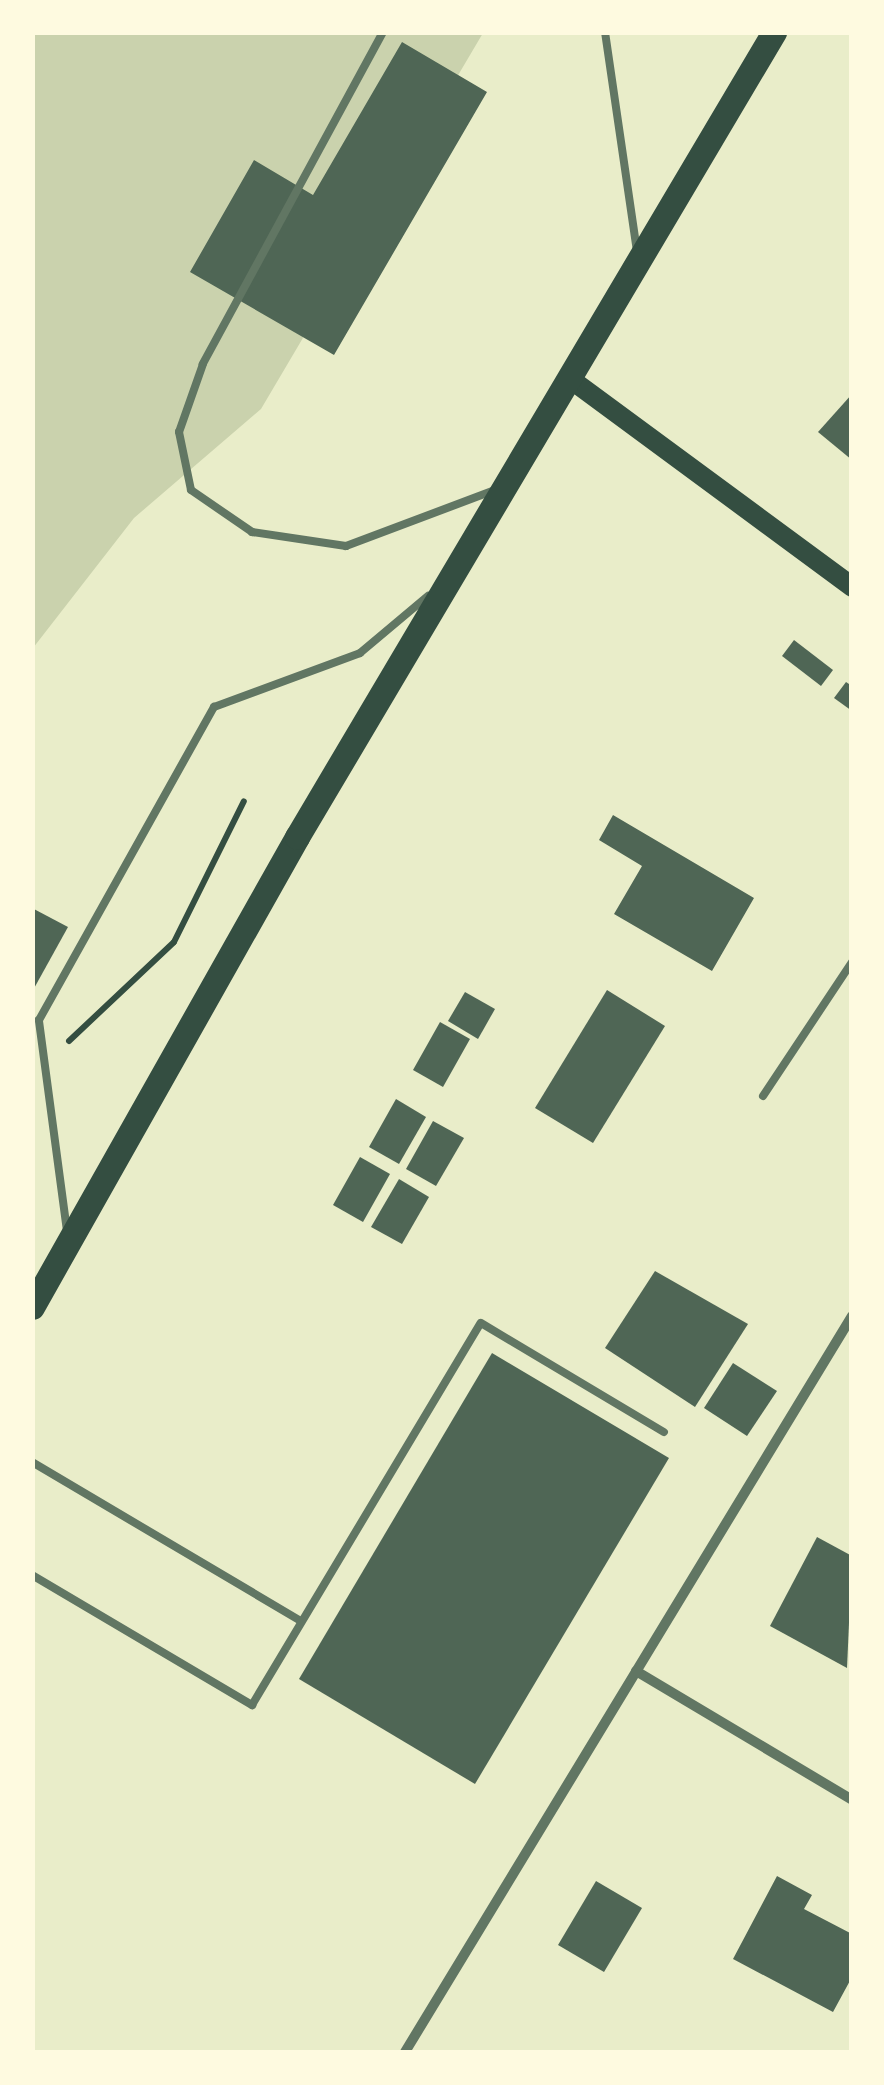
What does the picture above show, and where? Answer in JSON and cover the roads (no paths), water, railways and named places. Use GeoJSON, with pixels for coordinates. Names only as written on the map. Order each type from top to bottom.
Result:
{"type":"FeatureCollection","features":[{"type":"Feature","properties":{"kind":"main road"},"geometry":{"type":"LineString","coordinates":[[32,1307],[298,836],[774,32]]}},
{"type":"Feature","properties":{"kind":"main road"},"geometry":{"type":"LineString","coordinates":[[569,378],[852,587]]}},
{"type":"Feature","properties":{"kind":"street"},"geometry":{"type":"LineString","coordinates":[[405,2052],[852,1316]]}},
{"type":"Feature","properties":{"kind":"street"},"geometry":{"type":"LineString","coordinates":[[636,1671],[852,1800]]}},
{"type":"Feature","properties":{"kind":"lane"},"geometry":{"type":"LineString","coordinates":[[383,32],[204,364],[179,432],[192,490],[252,532],[346,546],[508,485]]}},
{"type":"Feature","properties":{"kind":"lane"},"geometry":{"type":"LineString","coordinates":[[605,32],[638,264]]}},
{"type":"Feature","properties":{"kind":"lane"},"geometry":{"type":"LineString","coordinates":[[68,1244],[48,1062],[39,1020],[214,707],[360,653],[458,570]]}},
{"type":"Feature","properties":{"kind":"lane"},"geometry":{"type":"LineString","coordinates":[[763,1096],[852,962]]}},
{"type":"Feature","properties":{"kind":"lane"},"geometry":{"type":"LineString","coordinates":[[32,1575],[252,1706],[481,1323],[664,1432]]}},
{"type":"Feature","properties":{"kind":"lane"},"geometry":{"type":"LineString","coordinates":[[32,1462],[301,1621]]}}]}
